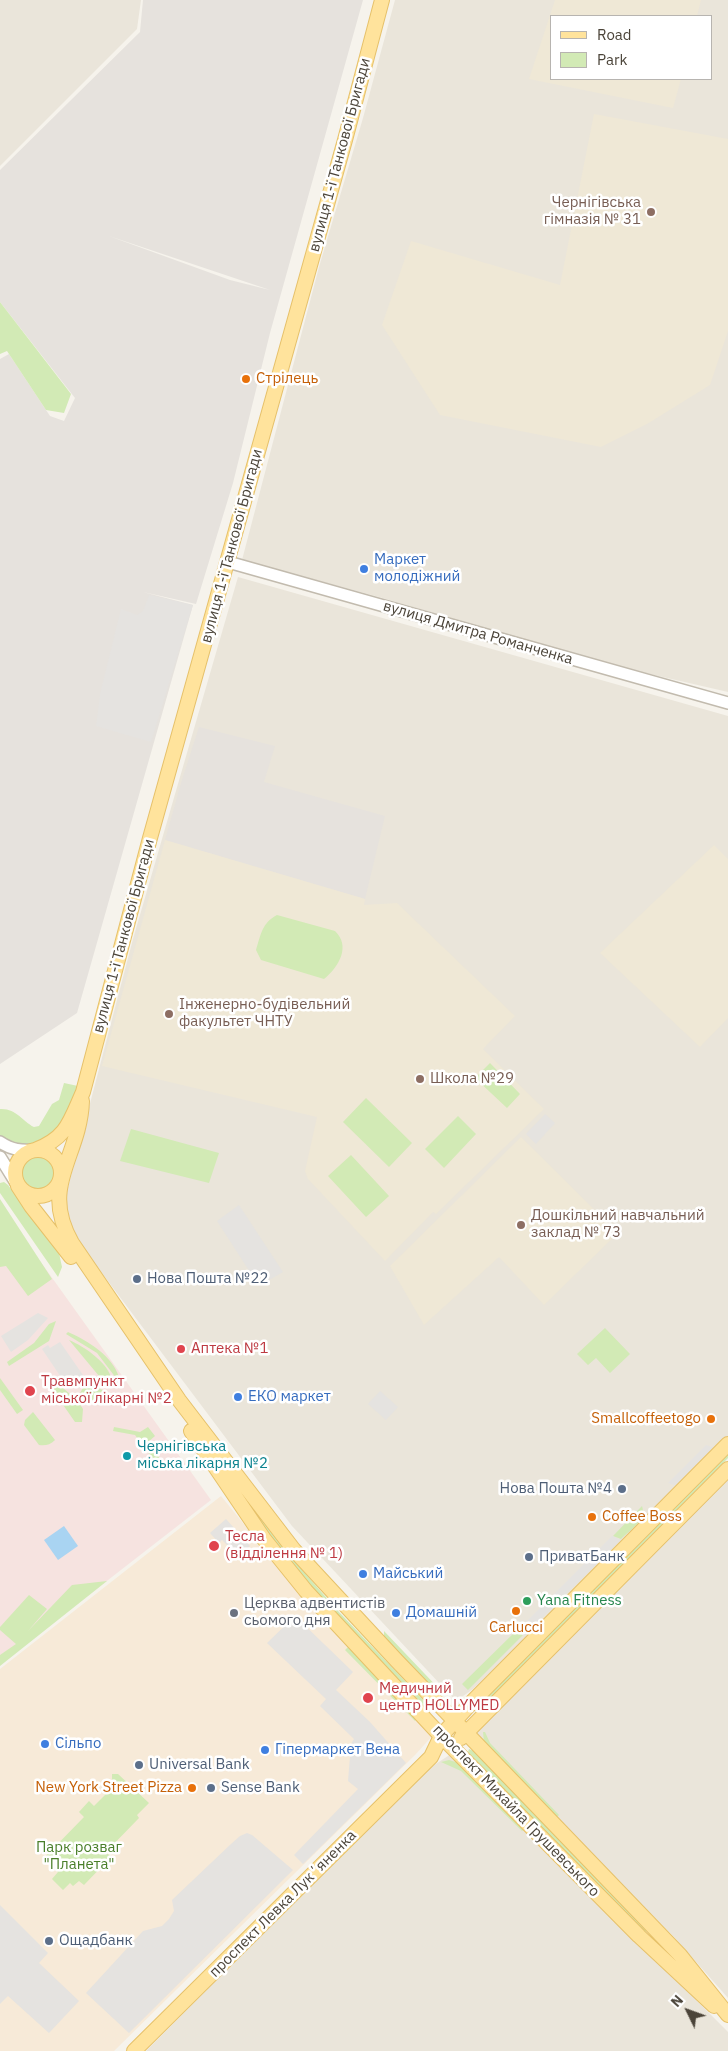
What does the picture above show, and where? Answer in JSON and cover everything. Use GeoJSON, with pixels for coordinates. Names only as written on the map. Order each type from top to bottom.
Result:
{"type":"FeatureCollection","features":[{"type":"Feature","properties":{"kind":"main road","name":"вулиця 1-ї Танкової Бригади"},"geometry":{"type":"LineString","coordinates":[[36,1150],[60,1137],[70,1123],[82,1092],[150,838],[345,140],[382,0]]}},
{"type":"Feature","properties":{"kind":"main road","name":"вулиця 1-ї Танкової Бригади"},"geometry":{"type":"LineString","coordinates":[[61,1179],[82,1119],[82,1092]]}},
{"type":"Feature","properties":{"kind":"main road"},"geometry":{"type":"LineString","coordinates":[[36,1150],[43,1150],[56,1158],[60,1164],[61,1179],[58,1186],[46,1196],[30,1196],[23,1192],[18,1186],[15,1174],[14,1167],[28,1152],[36,1150]]}},
{"type":"Feature","properties":{"kind":"main road","name":"проспект Михайла Грушевського"},"geometry":{"type":"LineString","coordinates":[[61,1179],[58,1204],[64,1230],[179,1400],[294,1550],[466,1733],[680,1955],[728,2016]]}},
{"type":"Feature","properties":{"kind":"main road","name":"проспект Михайла Грушевського"},"geometry":{"type":"LineString","coordinates":[[18,1186],[31,1206],[74,1261],[264,1538],[306,1591],[441,1736],[652,1948],[702,1996],[728,2016]]}},
{"type":"Feature","properties":{"kind":"main road","name":"проспект Левка Лукʼяненка"},"geometry":{"type":"LineString","coordinates":[[431,1757],[441,1736],[455,1721],[728,1444]]}},
{"type":"Feature","properties":{"kind":"main road","name":"проспект Левка Лукʼяненка"},"geometry":{"type":"LineString","coordinates":[[134,2051],[431,1757],[452,1747],[728,1469]]}},
{"type":"Feature","properties":{"kind":"main road"},"geometry":{"type":"LineString","coordinates":[[652,1948],[662,1938]]}},
{"type":"Feature","properties":{"kind":"street","name":"вулиця Дмитра Романченка"},"geometry":{"type":"LineString","coordinates":[[228,562],[728,703]]}},
{"type":"Feature","properties":{"kind":"street"},"geometry":{"type":"LineString","coordinates":[[0,1142],[9,1148],[20,1151],[36,1150]]}},
{"type":"Feature","properties":{"kind":"street"},"geometry":{"type":"LineString","coordinates":[[0,1157],[14,1167]]}},
{"type":"Feature","properties":{"kind":"shaded area"},"geometry":{"type":"Polygon","coordinates":[[[0,0],[141,0],[137,29],[0,166],[0,0]]]}},
{"type":"Feature","properties":{"kind":"shaded area"},"geometry":{"type":"Polygon","coordinates":[[[143,0],[363,0],[270,333],[233,483],[196,604],[143,592],[193,605],[77,1013],[0,1064],[0,359],[9,354],[50,416],[64,421],[75,398],[0,302],[0,170],[140,32],[143,0]],[[109,236],[230,280],[270,290],[109,236]]]}},
{"type":"Feature","properties":{"kind":"shaded area"},"geometry":{"type":"Polygon","coordinates":[[[395,0],[728,0],[728,692],[611,665],[379,597],[242,560],[319,267],[363,118],[395,0]]]}},
{"type":"Feature","properties":{"kind":"shaded area"},"geometry":{"type":"Polygon","coordinates":[[[555,0],[701,0],[697,15],[550,15],[555,0]]]}},
{"type":"Feature","properties":{"kind":"shaded area"},"geometry":{"type":"Polygon","coordinates":[[[550,15],[550,80],[681,80],[673,108],[529,79],[550,15]]]}},
{"type":"Feature","properties":{"kind":"shaded area","name":"Чернігівська гімназія № 31"},"geometry":{"type":"Polygon","coordinates":[[[594,114],[728,139],[728,331],[710,385],[647,424],[601,447],[440,415],[382,325],[411,241],[560,285],[594,114]]]}},
{"type":"Feature","properties":{"kind":"shaded area"},"geometry":{"type":"Polygon","coordinates":[[[238,577],[728,716],[728,1439],[620,1548],[473,1689],[456,1701],[292,1526],[74,1236],[65,1199],[133,939],[238,577]]]}},
{"type":"Feature","properties":{"kind":"shaded area"},"geometry":{"type":"Polygon","coordinates":[[[149,595],[193,605],[151,742],[96,726],[100,694],[121,609],[137,615],[143,611],[149,595]]]}},
{"type":"Feature","properties":{"kind":"shaded area"},"geometry":{"type":"Polygon","coordinates":[[[199,727],[275,746],[264,782],[385,816],[365,899],[165,840],[199,727]]]}},
{"type":"Feature","properties":{"kind":"shaded area"},"geometry":{"type":"Polygon","coordinates":[[[165,840],[365,899],[364,905],[397,903],[515,1016],[483,1049],[544,1109],[436,1214],[433,1212],[385,1261],[308,1179],[305,1171],[317,1117],[102,1066],[165,840]]]}},
{"type":"Feature","properties":{"kind":"shaded area"},"geometry":{"type":"Polygon","coordinates":[[[714,845],[728,859],[728,1018],[700,1047],[600,953],[714,845]]]}},
{"type":"Feature","properties":{"kind":"shaded area"},"geometry":{"type":"Polygon","coordinates":[[[545,1114],[555,1123],[536,1144],[526,1134],[545,1114]]]}},
{"type":"Feature","properties":{"kind":"shaded area","name":"Дошкільний навчальний заклад № 73"},"geometry":{"type":"Polygon","coordinates":[[[521,1137],[618,1233],[544,1305],[499,1257],[424,1325],[390,1266],[521,1137]]]}},
{"type":"Feature","properties":{"kind":"shaded area"},"geometry":{"type":"Polygon","coordinates":[[[0,1205],[211,1500],[0,1664],[0,1205]]]}},
{"type":"Feature","properties":{"kind":"shaded area"},"geometry":{"type":"Polygon","coordinates":[[[239,1205],[283,1272],[259,1286],[217,1221],[239,1205]]]}},
{"type":"Feature","properties":{"kind":"shaded area"},"geometry":{"type":"Polygon","coordinates":[[[38,1313],[48,1318],[28,1340],[11,1352],[1,1336],[38,1313]]]}},
{"type":"Feature","properties":{"kind":"shaded area"},"geometry":{"type":"Polygon","coordinates":[[[60,1342],[85,1378],[69,1389],[42,1349],[48,1345],[50,1348],[60,1342]]]}},
{"type":"Feature","properties":{"kind":"shaded area"},"geometry":{"type":"Polygon","coordinates":[[[380,1391],[398,1407],[386,1420],[368,1404],[380,1391]]]}},
{"type":"Feature","properties":{"kind":"shaded area"},"geometry":{"type":"Polygon","coordinates":[[[706,1445],[715,1448],[677,1486],[668,1483],[706,1445]]]}},
{"type":"Feature","properties":{"kind":"shaded area"},"geometry":{"type":"Polygon","coordinates":[[[728,1478],[728,1998],[674,1937],[474,1734],[728,1478]]]}},
{"type":"Feature","properties":{"kind":"shaded area"},"geometry":{"type":"Polygon","coordinates":[[[221,1496],[304,1598],[435,1733],[415,1755],[114,2051],[0,2051],[0,1669],[221,1496]]]}},
{"type":"Feature","properties":{"kind":"shaded area"},"geometry":{"type":"Polygon","coordinates":[[[226,1519],[250,1546],[235,1560],[225,1549],[228,1546],[222,1540],[219,1543],[210,1533],[226,1519]]]}},
{"type":"Feature","properties":{"kind":"shaded area"},"geometry":{"type":"Polygon","coordinates":[[[612,1536],[621,1540],[524,1635],[517,1631],[612,1536]]]}},
{"type":"Feature","properties":{"kind":"shaded area"},"geometry":{"type":"Polygon","coordinates":[[[295,1616],[353,1672],[336,1690],[370,1722],[406,1763],[303,1864],[294,1855],[358,1789],[348,1781],[351,1744],[354,1739],[320,1706],[326,1699],[267,1643],[295,1616]]]}},
{"type":"Feature","properties":{"kind":"shaded area"},"geometry":{"type":"Polygon","coordinates":[[[451,1754],[728,2032],[728,2051],[146,2051],[425,1771],[451,1754]]]}},
{"type":"Feature","properties":{"kind":"shaded area"},"geometry":{"type":"Polygon","coordinates":[[[247,1833],[252,1835],[293,1870],[129,2033],[86,1993],[143,1931],[162,1926],[174,1911],[172,1900],[231,1844],[247,1833]]]}},
{"type":"Feature","properties":{"kind":"shaded area"},"geometry":{"type":"Polygon","coordinates":[[[0,1905],[48,1953],[39,1963],[79,2001],[49,2033],[8,1996],[0,2004],[0,1905]]]}},
{"type":"Feature","properties":{"kind":"green space"},"geometry":{"type":"Polygon","coordinates":[[[0,302],[71,394],[64,413],[46,410],[7,351],[0,354],[0,302]]]}},
{"type":"Feature","properties":{"kind":"green space"},"geometry":{"type":"Polygon","coordinates":[[[277,915],[335,931],[340,937],[343,950],[341,956],[334,969],[324,979],[261,960],[256,950],[261,934],[265,925],[277,915]]]}},
{"type":"Feature","properties":{"kind":"green space"},"geometry":{"type":"Polygon","coordinates":[[[490,1063],[520,1094],[507,1108],[475,1078],[490,1063]]]}},
{"type":"Feature","properties":{"kind":"green space"},"geometry":{"type":"Polygon","coordinates":[[[64,1083],[78,1086],[64,1123],[52,1137],[35,1144],[26,1145],[8,1141],[0,1136],[0,1109],[6,1109],[15,1113],[34,1127],[39,1126],[52,1104],[59,1100],[64,1083]]]}},
{"type":"Feature","properties":{"kind":"green space"},"geometry":{"type":"Polygon","coordinates":[[[366,1098],[412,1143],[389,1167],[343,1122],[366,1098]]]}},
{"type":"Feature","properties":{"kind":"green space"},"geometry":{"type":"Polygon","coordinates":[[[458,1116],[476,1134],[444,1168],[425,1149],[458,1116]]]}},
{"type":"Feature","properties":{"kind":"green space"},"geometry":{"type":"Polygon","coordinates":[[[131,1129],[219,1153],[209,1183],[120,1161],[131,1129]]]}},
{"type":"Feature","properties":{"kind":"green space"},"geometry":{"type":"Polygon","coordinates":[[[351,1155],[389,1196],[366,1217],[328,1176],[351,1155]]]}},
{"type":"Feature","properties":{"kind":"green space"},"geometry":{"type":"Polygon","coordinates":[[[39,1156],[46,1157],[51,1161],[55,1166],[55,1180],[51,1185],[46,1189],[39,1190],[32,1189],[27,1185],[23,1180],[22,1173],[23,1166],[27,1161],[32,1157],[39,1156]]]}},
{"type":"Feature","properties":{"kind":"green space"},"geometry":{"type":"Polygon","coordinates":[[[4,1182],[59,1253],[62,1267],[58,1277],[0,1193],[0,1183],[4,1182]]]}},
{"type":"Feature","properties":{"kind":"green space"},"geometry":{"type":"Polygon","coordinates":[[[0,1199],[52,1279],[28,1296],[6,1266],[0,1267],[0,1199]]]}},
{"type":"Feature","properties":{"kind":"green space"},"geometry":{"type":"Polygon","coordinates":[[[56,1321],[49,1341],[9,1366],[7,1362],[34,1343],[49,1324],[56,1321]]]}},
{"type":"Feature","properties":{"kind":"green space"},"geometry":{"type":"Polygon","coordinates":[[[605,1328],[630,1354],[610,1373],[596,1358],[588,1365],[577,1354],[605,1328]]]}},
{"type":"Feature","properties":{"kind":"green space"},"geometry":{"type":"Polygon","coordinates":[[[68,1332],[91,1344],[105,1355],[116,1369],[119,1377],[116,1378],[97,1353],[66,1334],[68,1332]]]}},
{"type":"Feature","properties":{"kind":"green space"},"geometry":{"type":"Polygon","coordinates":[[[69,1340],[90,1352],[103,1364],[111,1378],[112,1385],[109,1388],[69,1340]]]}},
{"type":"Feature","properties":{"kind":"green space"},"geometry":{"type":"Polygon","coordinates":[[[49,1376],[77,1400],[83,1409],[82,1422],[75,1422],[45,1379],[49,1376]]]}},
{"type":"Feature","properties":{"kind":"green space"},"geometry":{"type":"Polygon","coordinates":[[[0,1378],[23,1410],[17,1414],[0,1390],[0,1378]]]}},
{"type":"Feature","properties":{"kind":"green space"},"geometry":{"type":"Polygon","coordinates":[[[85,1384],[103,1390],[102,1393],[89,1403],[78,1397],[85,1384]]]}},
{"type":"Feature","properties":{"kind":"green space"},"geometry":{"type":"Polygon","coordinates":[[[33,1412],[55,1440],[51,1443],[39,1445],[24,1425],[25,1420],[33,1412]]]}},
{"type":"Feature","properties":{"kind":"green space"},"geometry":{"type":"Polygon","coordinates":[[[114,1427],[140,1432],[148,1427],[155,1436],[148,1442],[160,1459],[156,1463],[135,1435],[113,1431],[114,1427]]]}},
{"type":"Feature","properties":{"kind":"green space"},"geometry":{"type":"Polygon","coordinates":[[[728,1453],[728,1458],[481,1707],[479,1705],[728,1453]]]}},
{"type":"Feature","properties":{"kind":"green space"},"geometry":{"type":"Polygon","coordinates":[[[241,1492],[303,1571],[338,1611],[430,1707],[427,1710],[331,1609],[279,1548],[242,1497],[241,1492]]]}},
{"type":"Feature","properties":{"kind":"green space"},"geometry":{"type":"Polygon","coordinates":[[[642,1506],[642,1516],[637,1524],[621,1539],[613,1536],[642,1506]]]}},
{"type":"Feature","properties":{"kind":"green space"},"geometry":{"type":"Polygon","coordinates":[[[107,1581],[0,1666],[0,1655],[16,1644],[0,1630],[0,1627],[29,1595],[47,1609],[28,1631],[72,1585],[107,1581]]]}},
{"type":"Feature","properties":{"kind":"green space"},"geometry":{"type":"Polygon","coordinates":[[[384,1631],[443,1693],[439,1696],[384,1638],[384,1631]]]}},
{"type":"Feature","properties":{"kind":"green space"},"geometry":{"type":"Polygon","coordinates":[[[516,1631],[523,1635],[468,1690],[462,1684],[516,1631]]]}},
{"type":"Feature","properties":{"kind":"green space"},"geometry":{"type":"Polygon","coordinates":[[[348,1647],[417,1718],[415,1721],[345,1650],[348,1647]]]}},
{"type":"Feature","properties":{"kind":"green space"},"geometry":{"type":"Polygon","coordinates":[[[483,1732],[485,1732],[490,1743],[559,1815],[557,1817],[484,1742],[483,1732]]]}},
{"type":"Feature","properties":{"kind":"green space"},"geometry":{"type":"Polygon","coordinates":[[[469,1749],[476,1752],[647,1931],[644,1932],[642,1930],[468,1752],[469,1749]]]}},
{"type":"Feature","properties":{"kind":"green space"},"geometry":{"type":"Polygon","coordinates":[[[449,1760],[459,1763],[525,1828],[522,1831],[461,1771],[441,1762],[449,1760]]]}},
{"type":"Feature","properties":{"kind":"green space","name":"Парк розваг \"Планета\""},"geometry":{"type":"Polygon","coordinates":[[[112,1774],[118,1774],[149,1803],[137,1815],[139,1818],[106,1852],[111,1857],[84,1885],[79,1881],[73,1886],[70,1883],[63,1890],[52,1879],[58,1872],[44,1858],[84,1817],[79,1812],[89,1801],[94,1806],[116,1784],[112,1780],[112,1774]]]}},
{"type":"Feature","properties":{"kind":"water"},"geometry":{"type":"Polygon","coordinates":[[[64,1526],[78,1546],[58,1560],[44,1540],[64,1526]]]}},
{"type":"Feature","properties":{"kind":"place","name":"Чернігівська гімназія № 31"},"geometry":{"type":"Point","coordinates":[651,212]}},
{"type":"Feature","properties":{"kind":"place","name":"Стрілець"},"geometry":{"type":"Point","coordinates":[246,379]}},
{"type":"Feature","properties":{"kind":"place","name":"Маркет молодіжний"},"geometry":{"type":"Point","coordinates":[364,569]}},
{"type":"Feature","properties":{"kind":"place","name":"Інженерно-будівельний факультет ЧНТУ"},"geometry":{"type":"Point","coordinates":[169,1014]}},
{"type":"Feature","properties":{"kind":"place","name":"Школа №29"},"geometry":{"type":"Point","coordinates":[420,1079]}},
{"type":"Feature","properties":{"kind":"place","name":"Дошкільний навчальний заклад № 73"},"geometry":{"type":"Point","coordinates":[521,1225]}},
{"type":"Feature","properties":{"kind":"place","name":"Нова Пошта №22"},"geometry":{"type":"Point","coordinates":[137,1279]}},
{"type":"Feature","properties":{"kind":"place","name":"Аптека №1"},"geometry":{"type":"Point","coordinates":[181,1349]}},
{"type":"Feature","properties":{"kind":"place","name":"Травмпункт міської лікарні №2"},"geometry":{"type":"Point","coordinates":[30,1391]}},
{"type":"Feature","properties":{"kind":"place","name":"ЕКО маркет"},"geometry":{"type":"Point","coordinates":[238,1397]}},
{"type":"Feature","properties":{"kind":"place","name":"Smallcoffeetogo"},"geometry":{"type":"Point","coordinates":[711,1419]}},
{"type":"Feature","properties":{"kind":"place","name":"Чернігівська міська лікарня №2"},"geometry":{"type":"Point","coordinates":[127,1456]}},
{"type":"Feature","properties":{"kind":"place","name":"Нова Пошта №4"},"geometry":{"type":"Point","coordinates":[622,1489]}},
{"type":"Feature","properties":{"kind":"place","name":"Coffee Boss"},"geometry":{"type":"Point","coordinates":[592,1517]}},
{"type":"Feature","properties":{"kind":"place","name":"Тесла (відділення № 1)"},"geometry":{"type":"Point","coordinates":[214,1546]}},
{"type":"Feature","properties":{"kind":"place","name":"ПриватБанк"},"geometry":{"type":"Point","coordinates":[529,1557]}},
{"type":"Feature","properties":{"kind":"place","name":"Майський"},"geometry":{"type":"Point","coordinates":[363,1574]}},
{"type":"Feature","properties":{"kind":"place","name":"Yana Fitness"},"geometry":{"type":"Point","coordinates":[527,1601]}},
{"type":"Feature","properties":{"kind":"place","name":"Carlucci"},"geometry":{"type":"Point","coordinates":[516,1611]}},
{"type":"Feature","properties":{"kind":"place","name":"Церква адвентистів сьомого дня"},"geometry":{"type":"Point","coordinates":[234,1613]}},
{"type":"Feature","properties":{"kind":"place","name":"Домашній"},"geometry":{"type":"Point","coordinates":[396,1613]}},
{"type":"Feature","properties":{"kind":"place","name":"Медичний центр HOLLYMED"},"geometry":{"type":"Point","coordinates":[368,1698]}},
{"type":"Feature","properties":{"kind":"place","name":"Сільпо"},"geometry":{"type":"Point","coordinates":[45,1744]}},
{"type":"Feature","properties":{"kind":"place","name":"Гіпермаркет Вена"},"geometry":{"type":"Point","coordinates":[265,1750]}},
{"type":"Feature","properties":{"kind":"place","name":"Universal Bank"},"geometry":{"type":"Point","coordinates":[139,1765]}},
{"type":"Feature","properties":{"kind":"place","name":"New York Street Pizza"},"geometry":{"type":"Point","coordinates":[192,1788]}},
{"type":"Feature","properties":{"kind":"place","name":"Sense Bank"},"geometry":{"type":"Point","coordinates":[211,1788]}},
{"type":"Feature","properties":{"kind":"place","name":"Ощадбанк"},"geometry":{"type":"Point","coordinates":[49,1941]}}]}
